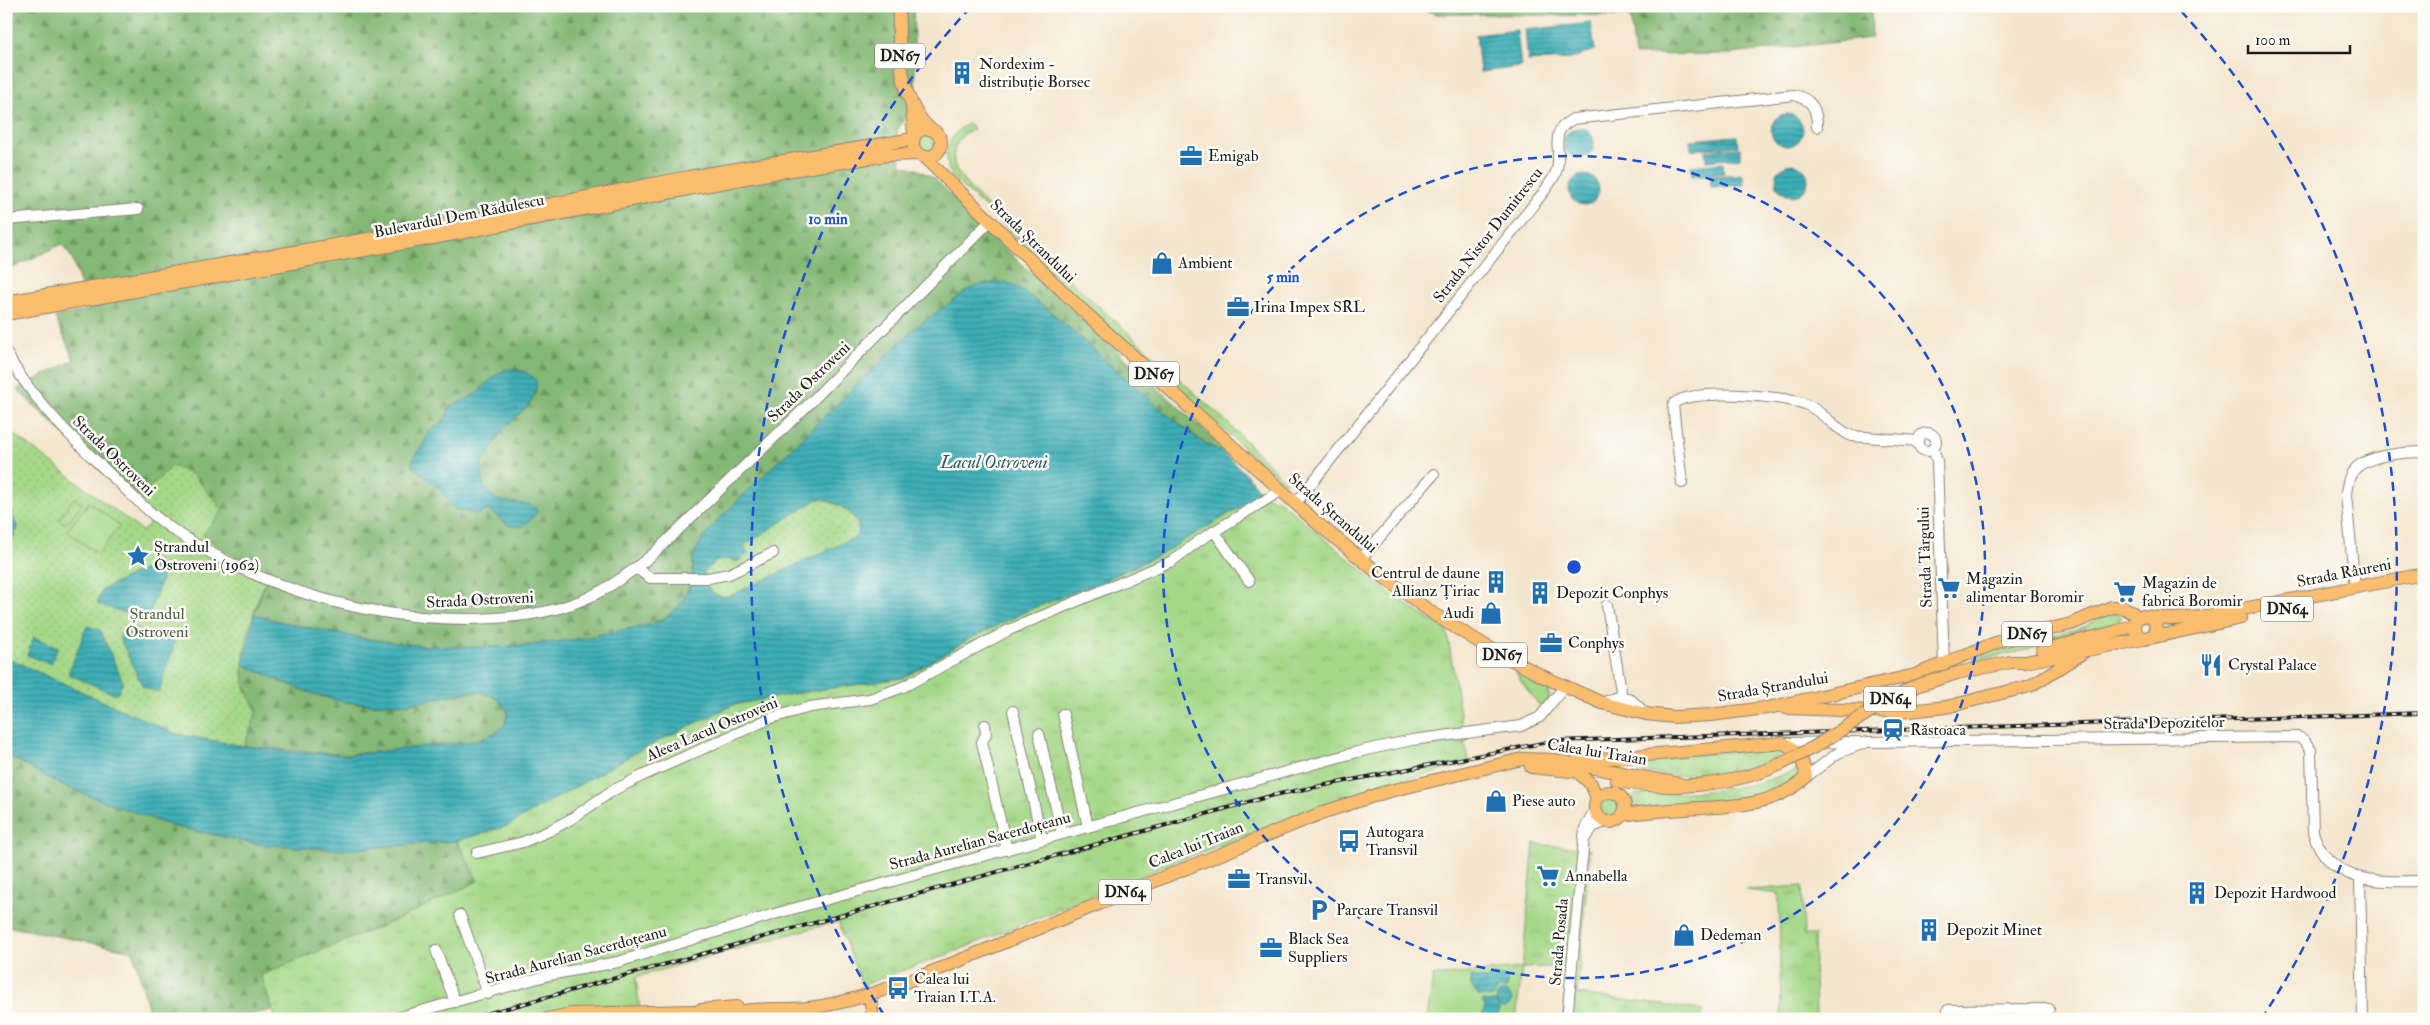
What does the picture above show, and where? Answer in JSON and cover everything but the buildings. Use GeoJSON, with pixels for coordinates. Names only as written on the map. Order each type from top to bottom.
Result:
{"type":"FeatureCollection","features":[{"type":"Feature","properties":{"kind":"main road","name":"Strada Ștrandului"},"geometry":{"type":"LineString","coordinates":[[899,6],[901,59],[912,105],[914,147],[921,155],[1074,303],[1361,559],[1418,603],[1467,635],[1564,687],[1602,704],[1646,714],[1689,717],[1774,707],[1915,675],[1998,642],[2072,624],[2112,607],[2125,608],[2136,621]]}},
{"type":"Feature","properties":{"kind":"main road","name":"Strada Ștrandului"},"geometry":{"type":"LineString","coordinates":[[912,105],[930,129],[940,138],[943,162],[953,185]]}},
{"type":"Feature","properties":{"kind":"main road"},"geometry":{"type":"LineString","coordinates":[[897,142],[908,131],[913,118]]}},
{"type":"Feature","properties":{"kind":"main road"},"geometry":{"type":"LineString","coordinates":[[914,138],[921,131],[930,129]]}},
{"type":"Feature","properties":{"kind":"main road","name":"Bulevardul Dem Rădulescu"},"geometry":{"type":"LineString","coordinates":[[6,302],[425,229],[688,177],[914,138]]}},
{"type":"Feature","properties":{"kind":"main road"},"geometry":{"type":"LineString","coordinates":[[921,155],[936,154],[941,146]]}},
{"type":"Feature","properties":{"kind":"main road"},"geometry":{"type":"LineString","coordinates":[[902,154],[936,168]]}},
{"type":"Feature","properties":{"kind":"main road","name":"Bulevardul Dem Rădulescu"},"geometry":{"type":"LineString","coordinates":[[6,314],[406,243],[779,172],[902,154],[921,155]]}},
{"type":"Feature","properties":{"kind":"main road","name":"Strada Râureni"},"geometry":{"type":"LineString","coordinates":[[2153,618],[2178,619],[2201,617],[2424,574]]}},
{"type":"Feature","properties":{"kind":"main road","name":"Strada Râureni"},"geometry":{"type":"LineString","coordinates":[[2147,638],[2424,581]]}},
{"type":"Feature","properties":{"kind":"main road","name":"DN64"},"geometry":{"type":"LineString","coordinates":[[2136,621],[2146,615],[2153,618]]}},
{"type":"Feature","properties":{"kind":"main road"},"geometry":{"type":"LineString","coordinates":[[2136,621],[2137,636],[2147,638],[2157,628],[2153,618]]}},
{"type":"Feature","properties":{"kind":"main road","name":"Calea lui Traian"},"geometry":{"type":"LineString","coordinates":[[2011,662],[2023,656],[2115,632],[2136,621]]}},
{"type":"Feature","properties":{"kind":"main road","name":"Calea lui Traian"},"geometry":{"type":"LineString","coordinates":[[717,1019],[757,1010],[810,1008],[870,995],[917,978],[1301,821],[1386,792],[1481,771],[1535,767],[1639,781],[1680,784],[1699,784],[1737,779],[1781,764],[1816,746],[1877,707],[1916,686],[1970,669],[2084,652],[2147,638]]}},
{"type":"Feature","properties":{"kind":"main road","name":"DN67"},"geometry":{"type":"LineString","coordinates":[[1774,707],[1861,712],[1926,710],[2025,688],[2041,681],[2084,652]]}},
{"type":"Feature","properties":{"kind":"main road"},"geometry":{"type":"LineString","coordinates":[[1861,712],[1855,699],[1858,691],[1864,687]]}},
{"type":"Feature","properties":{"kind":"main road"},"geometry":{"type":"LineString","coordinates":[[1564,762],[1783,743],[1797,752],[1804,765],[1806,777],[1783,794],[1754,802],[1623,815],[1613,822],[1605,822],[1598,817],[1588,780],[1579,773]]}},
{"type":"Feature","properties":{"kind":"main road"},"geometry":{"type":"LineString","coordinates":[[1623,815],[1623,801],[1639,781],[1634,764],[1638,756]]}},
{"type":"Feature","properties":{"kind":"main road","name":"Calea lui Traian"},"geometry":{"type":"LineString","coordinates":[[1481,771],[1497,764],[1522,759],[1564,762],[1639,781]]}},
{"type":"Feature","properties":{"kind":"main road"},"geometry":{"type":"LineString","coordinates":[[1596,804],[1606,793],[1611,792],[1623,801]]}},
{"type":"Feature","properties":{"kind":"main road"},"geometry":{"type":"LineString","coordinates":[[870,995],[873,1019]]}},
{"type":"Feature","properties":{"kind":"main road","name":"Calea lui Traian"},"geometry":{"type":"LineString","coordinates":[[546,1019],[572,1014],[691,1013],[742,1007],[757,1010]]}},
{"type":"Feature","properties":{"kind":"main road","name":"Calea lui Traian"},"geometry":{"type":"LineString","coordinates":[[632,1013],[649,1019]]}},
{"type":"Feature","properties":{"kind":"main road"},"geometry":{"type":"LineString","coordinates":[[691,1013],[711,1019]]}},
{"type":"Feature","properties":{"kind":"street","name":"Strada Nistor Dumitrescu"},"geometry":{"type":"LineString","coordinates":[[1296,503],[1546,189],[1556,172],[1558,154],[1557,135],[1564,124],[1573,120],[1794,95],[1805,97],[1817,114],[1817,127]]}},
{"type":"Feature","properties":{"kind":"street"},"geometry":{"type":"LineString","coordinates":[[6,220],[138,209]]}},
{"type":"Feature","properties":{"kind":"street","name":"Strada Ostroveni"},"geometry":{"type":"LineString","coordinates":[[6,352],[14,366],[54,418],[151,514],[209,552],[284,586],[348,606],[414,618],[514,617],[553,610],[585,599],[636,568],[810,403],[989,222]]}},
{"type":"Feature","properties":{"kind":"street","name":"Strada Târgului"},"geometry":{"type":"LineString","coordinates":[[1682,483],[1673,405],[1680,398],[1690,396],[1791,399],[1814,408],[1852,436],[1918,441],[1924,450],[1933,448],[1937,460],[1944,665]]}},
{"type":"Feature","properties":{"kind":"street"},"geometry":{"type":"LineString","coordinates":[[2356,588],[2346,495],[2348,481],[2354,471],[2365,462],[2394,455],[2424,452]]}},
{"type":"Feature","properties":{"kind":"street"},"geometry":{"type":"LineString","coordinates":[[1361,559],[1434,474]]}},
{"type":"Feature","properties":{"kind":"street","name":"Aleea Lacul Ostroveni"},"geometry":{"type":"LineString","coordinates":[[477,853],[523,842],[549,831],[571,819],[612,791],[772,718],[810,707],[870,700],[888,694],[931,673],[966,652],[1038,617],[1172,561],[1214,531],[1282,490]]}},
{"type":"Feature","properties":{"kind":"street"},"geometry":{"type":"LineString","coordinates":[[1214,531],[1249,581]]}},
{"type":"Feature","properties":{"kind":"street"},"geometry":{"type":"LineString","coordinates":[[636,568],[650,578],[708,578],[730,574],[773,553]]}},
{"type":"Feature","properties":{"kind":"street"},"geometry":{"type":"LineString","coordinates":[[1607,605],[1621,691],[1619,696]]}},
{"type":"Feature","properties":{"kind":"street","name":"Strada Aurelian Sacerdoțeanu"},"geometry":{"type":"LineString","coordinates":[[393,1019],[488,994],[550,975],[618,962],[778,913],[1371,748],[1419,739],[1521,726],[1540,717],[1564,687]]}},
{"type":"Feature","properties":{"kind":"street"},"geometry":{"type":"LineString","coordinates":[[1602,704],[1619,696],[1631,700],[1646,714]]}},
{"type":"Feature","properties":{"kind":"street"},"geometry":{"type":"LineString","coordinates":[[1013,711],[1042,840]]}},
{"type":"Feature","properties":{"kind":"street"},"geometry":{"type":"LineString","coordinates":[[1063,714],[1088,827]]}},
{"type":"Feature","properties":{"kind":"street"},"geometry":{"type":"LineString","coordinates":[[985,725],[986,734],[982,742],[1006,850]]}},
{"type":"Feature","properties":{"kind":"street"},"geometry":{"type":"LineString","coordinates":[[1039,734],[1062,834]]}},
{"type":"Feature","properties":{"kind":"street","name":"Strada Depozitelor"},"geometry":{"type":"LineString","coordinates":[[1806,777],[1838,753],[1867,742],[2298,737],[2304,740],[2311,750],[2313,832],[2316,844],[2335,865],[2360,878],[2377,881],[2424,881]]}},
{"type":"Feature","properties":{"kind":"street"},"geometry":{"type":"LineString","coordinates":[[1783,743],[1867,742]]}},
{"type":"Feature","properties":{"kind":"street","name":"Strada Posada"},"geometry":{"type":"LineString","coordinates":[[1567,1019],[1584,839],[1587,822],[1596,804]]}},
{"type":"Feature","properties":{"kind":"street"},"geometry":{"type":"LineString","coordinates":[[1584,839],[1593,827],[1605,822]]}},
{"type":"Feature","properties":{"kind":"street"},"geometry":{"type":"LineString","coordinates":[[2360,878],[2363,1019]]}},
{"type":"Feature","properties":{"kind":"street"},"geometry":{"type":"LineString","coordinates":[[460,915],[488,994]]}},
{"type":"Feature","properties":{"kind":"street"},"geometry":{"type":"LineString","coordinates":[[436,950],[455,1002]]}},
{"type":"Feature","properties":{"kind":"street"},"geometry":{"type":"LineString","coordinates":[[1949,1019],[1948,1010],[2049,1008]]}},
{"type":"Feature","properties":{"kind":"green space"},"geometry":{"type":"Polygon","coordinates":[[[6,6],[913,6],[916,106],[897,130],[901,165],[917,169],[934,178],[1002,246],[1227,451],[1225,454],[1169,416],[1067,326],[1014,285],[693,560],[692,574],[686,595],[679,607],[668,617],[636,628],[575,639],[501,647],[465,647],[428,646],[354,637],[285,623],[254,614],[266,580],[226,551],[142,496],[134,503],[17,389],[74,360],[55,317],[89,310],[72,258],[62,244],[6,271],[6,6]]]}},
{"type":"Feature","properties":{"kind":"green space"},"geometry":{"type":"Polygon","coordinates":[[[1411,6],[1871,6],[1872,38],[1731,54],[1635,55],[1630,16],[1437,14],[1411,6]]]}},
{"type":"Feature","properties":{"kind":"green space"},"geometry":{"type":"Polygon","coordinates":[[[968,124],[974,129],[966,132],[957,144],[954,162],[957,171],[969,187],[983,202],[1228,423],[1285,481],[1285,485],[1024,249],[1006,227],[955,180],[947,162],[948,147],[955,134],[968,124]]]}},
{"type":"Feature","properties":{"kind":"green space"},"geometry":{"type":"Polygon","coordinates":[[[924,135],[930,135],[935,140],[933,149],[924,151],[919,146],[919,140],[924,135]]]}},
{"type":"Feature","properties":{"kind":"green space","name":"Ștrandul Ostroveni"},"geometry":{"type":"Polygon","coordinates":[[[6,428],[142,531],[149,524],[149,516],[134,503],[172,466],[192,474],[223,510],[203,535],[226,551],[270,572],[254,611],[246,641],[243,670],[244,682],[257,711],[244,746],[176,734],[11,660],[6,656],[6,550],[18,528],[6,503],[6,428]]]}},
{"type":"Feature","properties":{"kind":"green space"},"geometry":{"type":"Polygon","coordinates":[[[1262,494],[1281,502],[1392,595],[1447,631],[1465,746],[1470,763],[1378,787],[1193,855],[946,955],[862,985],[838,921],[636,977],[641,1019],[276,1019],[260,975],[396,920],[477,881],[457,841],[507,826],[642,749],[733,705],[798,693],[903,678],[971,638],[1033,608],[1099,583],[1163,553],[1262,494]]]}},
{"type":"Feature","properties":{"kind":"green space"},"geometry":{"type":"Polygon","coordinates":[[[74,498],[82,504],[66,524],[59,519],[74,498]]]}},
{"type":"Feature","properties":{"kind":"green space"},"geometry":{"type":"Polygon","coordinates":[[[818,499],[832,502],[853,516],[859,530],[857,537],[730,596],[719,596],[711,591],[706,583],[704,572],[716,561],[724,558],[737,562],[743,545],[818,499]]]}},
{"type":"Feature","properties":{"kind":"green space"},"geometry":{"type":"Polygon","coordinates":[[[89,502],[120,526],[98,554],[67,531],[89,502]]]}},
{"type":"Feature","properties":{"kind":"green space"},"geometry":{"type":"Polygon","coordinates":[[[2117,614],[2121,618],[2119,623],[2109,627],[2021,651],[1972,659],[1998,647],[2068,632],[2103,617],[2117,614]]]}},
{"type":"Feature","properties":{"kind":"green space"},"geometry":{"type":"Polygon","coordinates":[[[243,665],[314,694],[346,702],[371,704],[407,703],[467,692],[479,692],[490,695],[500,701],[508,712],[505,724],[496,733],[470,742],[347,755],[244,746],[257,711],[244,684],[243,665]]]}},
{"type":"Feature","properties":{"kind":"green space"},"geometry":{"type":"Polygon","coordinates":[[[1513,665],[1549,685],[1549,699],[1545,704],[1539,705],[1520,680],[1513,665]]]}},
{"type":"Feature","properties":{"kind":"green space"},"geometry":{"type":"Polygon","coordinates":[[[1774,747],[1789,751],[1755,765],[1718,773],[1699,775],[1661,774],[1643,772],[1641,768],[1644,763],[1681,756],[1774,747]]]}},
{"type":"Feature","properties":{"kind":"green space"},"geometry":{"type":"Polygon","coordinates":[[[6,754],[63,786],[172,826],[258,844],[340,850],[457,841],[478,881],[396,920],[261,975],[272,1010],[230,1019],[151,1019],[133,951],[6,926],[6,754]]]}},
{"type":"Feature","properties":{"kind":"green space"},"geometry":{"type":"Polygon","coordinates":[[[1800,768],[1802,772],[1790,785],[1753,798],[1635,809],[1629,802],[1636,794],[1720,790],[1739,787],[1800,768]]]}},
{"type":"Feature","properties":{"kind":"green space"},"geometry":{"type":"Polygon","coordinates":[[[1606,797],[1614,797],[1620,803],[1620,811],[1614,817],[1606,817],[1600,811],[1600,803],[1606,797]]]}},
{"type":"Feature","properties":{"kind":"green space"},"geometry":{"type":"Polygon","coordinates":[[[1534,844],[1590,849],[1577,994],[1702,1010],[1702,1019],[1564,1019],[1567,966],[1522,968],[1534,844]]]}},
{"type":"Feature","properties":{"kind":"green space"},"geometry":{"type":"Polygon","coordinates":[[[1802,886],[1804,935],[1814,935],[1816,1019],[1781,1019],[1779,894],[1747,890],[1802,886]]]}},
{"type":"Feature","properties":{"kind":"green space"},"geometry":{"type":"Polygon","coordinates":[[[1522,968],[1516,1019],[1427,1019],[1433,976],[1522,968]]]}},
{"type":"Feature","properties":{"kind":"water"},"geometry":{"type":"Polygon","coordinates":[[[1591,23],[1595,50],[1570,59],[1528,61],[1525,30],[1591,23]]]}},
{"type":"Feature","properties":{"kind":"water"},"geometry":{"type":"Polygon","coordinates":[[[1517,30],[1521,67],[1480,72],[1476,35],[1517,30]]]}},
{"type":"Feature","properties":{"kind":"water"},"geometry":{"type":"Polygon","coordinates":[[[1787,114],[1793,115],[1798,119],[1802,124],[1802,136],[1798,141],[1793,145],[1787,146],[1781,145],[1776,141],[1772,136],[1771,130],[1772,124],[1776,119],[1781,115],[1787,114]]]}},
{"type":"Feature","properties":{"kind":"water"},"geometry":{"type":"Polygon","coordinates":[[[1579,128],[1589,133],[1594,143],[1589,153],[1579,158],[1569,153],[1564,143],[1569,133],[1579,128]]]}},
{"type":"Feature","properties":{"kind":"water"},"geometry":{"type":"Polygon","coordinates":[[[1737,136],[1738,146],[1691,150],[1690,140],[1737,136]]]}},
{"type":"Feature","properties":{"kind":"water"},"geometry":{"type":"Polygon","coordinates":[[[1740,148],[1740,158],[1706,161],[1705,151],[1740,148]]]}},
{"type":"Feature","properties":{"kind":"water"},"geometry":{"type":"Polygon","coordinates":[[[1723,163],[1724,173],[1692,176],[1691,166],[1723,163]]]}},
{"type":"Feature","properties":{"kind":"water"},"geometry":{"type":"Polygon","coordinates":[[[1792,164],[1798,165],[1803,169],[1807,174],[1807,186],[1803,191],[1798,195],[1792,196],[1786,195],[1781,191],[1777,186],[1776,180],[1777,174],[1781,169],[1786,165],[1792,164]]]}},
{"type":"Feature","properties":{"kind":"water"},"geometry":{"type":"Polygon","coordinates":[[[1743,174],[1744,185],[1711,187],[1710,176],[1743,174]]]}},
{"type":"Feature","properties":{"kind":"water"},"geometry":{"type":"Polygon","coordinates":[[[1584,175],[1594,180],[1599,190],[1594,200],[1584,205],[1574,200],[1569,190],[1574,180],[1584,175]]]}},
{"type":"Feature","properties":{"kind":"water","name":"Lacul Ostroveni"},"geometry":{"type":"Polygon","coordinates":[[[1005,282],[1014,285],[1050,311],[1163,411],[1202,442],[1225,454],[1246,474],[1262,494],[1163,553],[1099,583],[1033,608],[971,638],[903,678],[798,693],[733,705],[642,749],[507,826],[457,841],[340,850],[258,844],[172,826],[63,786],[6,754],[6,656],[11,660],[176,734],[229,744],[294,752],[347,755],[470,742],[496,733],[505,724],[508,712],[500,701],[490,695],[479,692],[467,692],[418,702],[395,704],[346,702],[314,694],[243,665],[254,614],[285,623],[354,637],[428,646],[465,647],[501,647],[575,639],[636,628],[667,617],[684,599],[692,577],[693,560],[697,549],[703,538],[719,519],[915,328],[969,289],[982,284],[1005,282]],[[818,499],[744,545],[748,554],[737,562],[726,559],[711,565],[704,572],[704,577],[711,591],[719,596],[730,596],[857,536],[859,529],[853,516],[832,502],[818,499]]]}},
{"type":"Feature","properties":{"kind":"water"},"geometry":{"type":"Polygon","coordinates":[[[506,369],[519,370],[529,374],[536,380],[536,389],[530,403],[500,434],[483,461],[482,479],[486,491],[494,498],[533,506],[538,511],[524,526],[507,524],[487,511],[483,511],[478,515],[454,509],[439,488],[412,466],[412,461],[428,433],[444,420],[450,407],[476,394],[492,378],[506,369]]]}},
{"type":"Feature","properties":{"kind":"water"},"geometry":{"type":"Polygon","coordinates":[[[6,503],[18,528],[6,550],[6,503]]]}},
{"type":"Feature","properties":{"kind":"water"},"geometry":{"type":"Polygon","coordinates":[[[152,565],[165,569],[147,620],[97,604],[102,590],[152,565]]]}},
{"type":"Feature","properties":{"kind":"water"},"geometry":{"type":"Polygon","coordinates":[[[124,625],[175,642],[159,692],[143,687],[120,639],[124,625]]]}},
{"type":"Feature","properties":{"kind":"water"},"geometry":{"type":"Polygon","coordinates":[[[87,626],[100,630],[123,682],[118,692],[114,694],[68,674],[87,626]]]}},
{"type":"Feature","properties":{"kind":"water"},"geometry":{"type":"Polygon","coordinates":[[[34,637],[58,647],[51,664],[27,655],[34,637]]]}},
{"type":"Feature","properties":{"kind":"water"},"geometry":{"type":"Polygon","coordinates":[[[1492,975],[1504,976],[1507,980],[1507,989],[1499,989],[1493,997],[1478,996],[1471,986],[1470,977],[1489,979],[1492,975]]]}},
{"type":"Feature","properties":{"kind":"water"},"geometry":{"type":"Polygon","coordinates":[[[1504,992],[1510,994],[1512,1000],[1510,1006],[1504,1008],[1498,1006],[1496,1000],[1498,994],[1504,992]]]}},
{"type":"Feature","properties":{"kind":"water"},"geometry":{"type":"Polygon","coordinates":[[[1482,1001],[1495,1002],[1499,1008],[1498,1019],[1481,1019],[1485,1007],[1482,1001]]]}},
{"type":"Feature","properties":{"kind":"railway"},"geometry":{"type":"LineString","coordinates":[[468,1019],[1274,795],[1553,741],[2424,713]]}},
{"type":"Feature","properties":{"kind":"place","name":"Nordexim - distribuție Borsec"},"geometry":{"type":"Point","coordinates":[962,73]}},
{"type":"Feature","properties":{"kind":"place","name":"Emigab"},"geometry":{"type":"Point","coordinates":[1191,156]}},
{"type":"Feature","properties":{"kind":"place","name":"Ambient"},"geometry":{"type":"Point","coordinates":[1162,263]}},
{"type":"Feature","properties":{"kind":"place","name":"Irina Impex SRL"},"geometry":{"type":"Point","coordinates":[1238,307]}},
{"type":"Feature","properties":{"kind":"place","name":"Ștrandul Ostroveni (1962)"},"geometry":{"type":"Point","coordinates":[138,556]}},
{"type":"Feature","properties":{"kind":"place","name":"Centrul de daune Allianz Țiriac"},"geometry":{"type":"Point","coordinates":[1496,582]}},
{"type":"Feature","properties":{"kind":"place","name":"Magazin alimentar Boromir"},"geometry":{"type":"Point","coordinates":[1949,588]}},
{"type":"Feature","properties":{"kind":"place","name":"Magazin de fabrică Boromir"},"geometry":{"type":"Point","coordinates":[2125,592]}},
{"type":"Feature","properties":{"kind":"place","name":"Depozit Conphys"},"geometry":{"type":"Point","coordinates":[1540,593]}},
{"type":"Feature","properties":{"kind":"place","name":"Audi"},"geometry":{"type":"Point","coordinates":[1491,613]}},
{"type":"Feature","properties":{"kind":"place","name":"Conphys"},"geometry":{"type":"Point","coordinates":[1551,643]}},
{"type":"Feature","properties":{"kind":"place","name":"Crystal Palace"},"geometry":{"type":"Point","coordinates":[2211,665]}},
{"type":"Feature","properties":{"kind":"place","name":"Răstoaca"},"geometry":{"type":"Point","coordinates":[1893,730]}},
{"type":"Feature","properties":{"kind":"place","name":"Piese auto"},"geometry":{"type":"Point","coordinates":[1496,801]}},
{"type":"Feature","properties":{"kind":"place","name":"Autogara Transvil"},"geometry":{"type":"Point","coordinates":[1349,841]}},
{"type":"Feature","properties":{"kind":"place","name":"Annabella"},"geometry":{"type":"Point","coordinates":[1548,876]}},
{"type":"Feature","properties":{"kind":"place","name":"Transvil"},"geometry":{"type":"Point","coordinates":[1239,879]}},
{"type":"Feature","properties":{"kind":"place","name":"Depozit Hardwood"},"geometry":{"type":"Point","coordinates":[2197,893]}},
{"type":"Feature","properties":{"kind":"place","name":"Parcare Transvil"},"geometry":{"type":"Point","coordinates":[1319,910]}},
{"type":"Feature","properties":{"kind":"place","name":"Depozit Minet"},"geometry":{"type":"Point","coordinates":[1929,930]}},
{"type":"Feature","properties":{"kind":"place","name":"Dedeman"},"geometry":{"type":"Point","coordinates":[1684,935]}},
{"type":"Feature","properties":{"kind":"place","name":"Black Sea Suppliers"},"geometry":{"type":"Point","coordinates":[1271,948]}},
{"type":"Feature","properties":{"kind":"place","name":"Calea lui Traian I.T.A."},"geometry":{"type":"Point","coordinates":[898,988]}}]}
